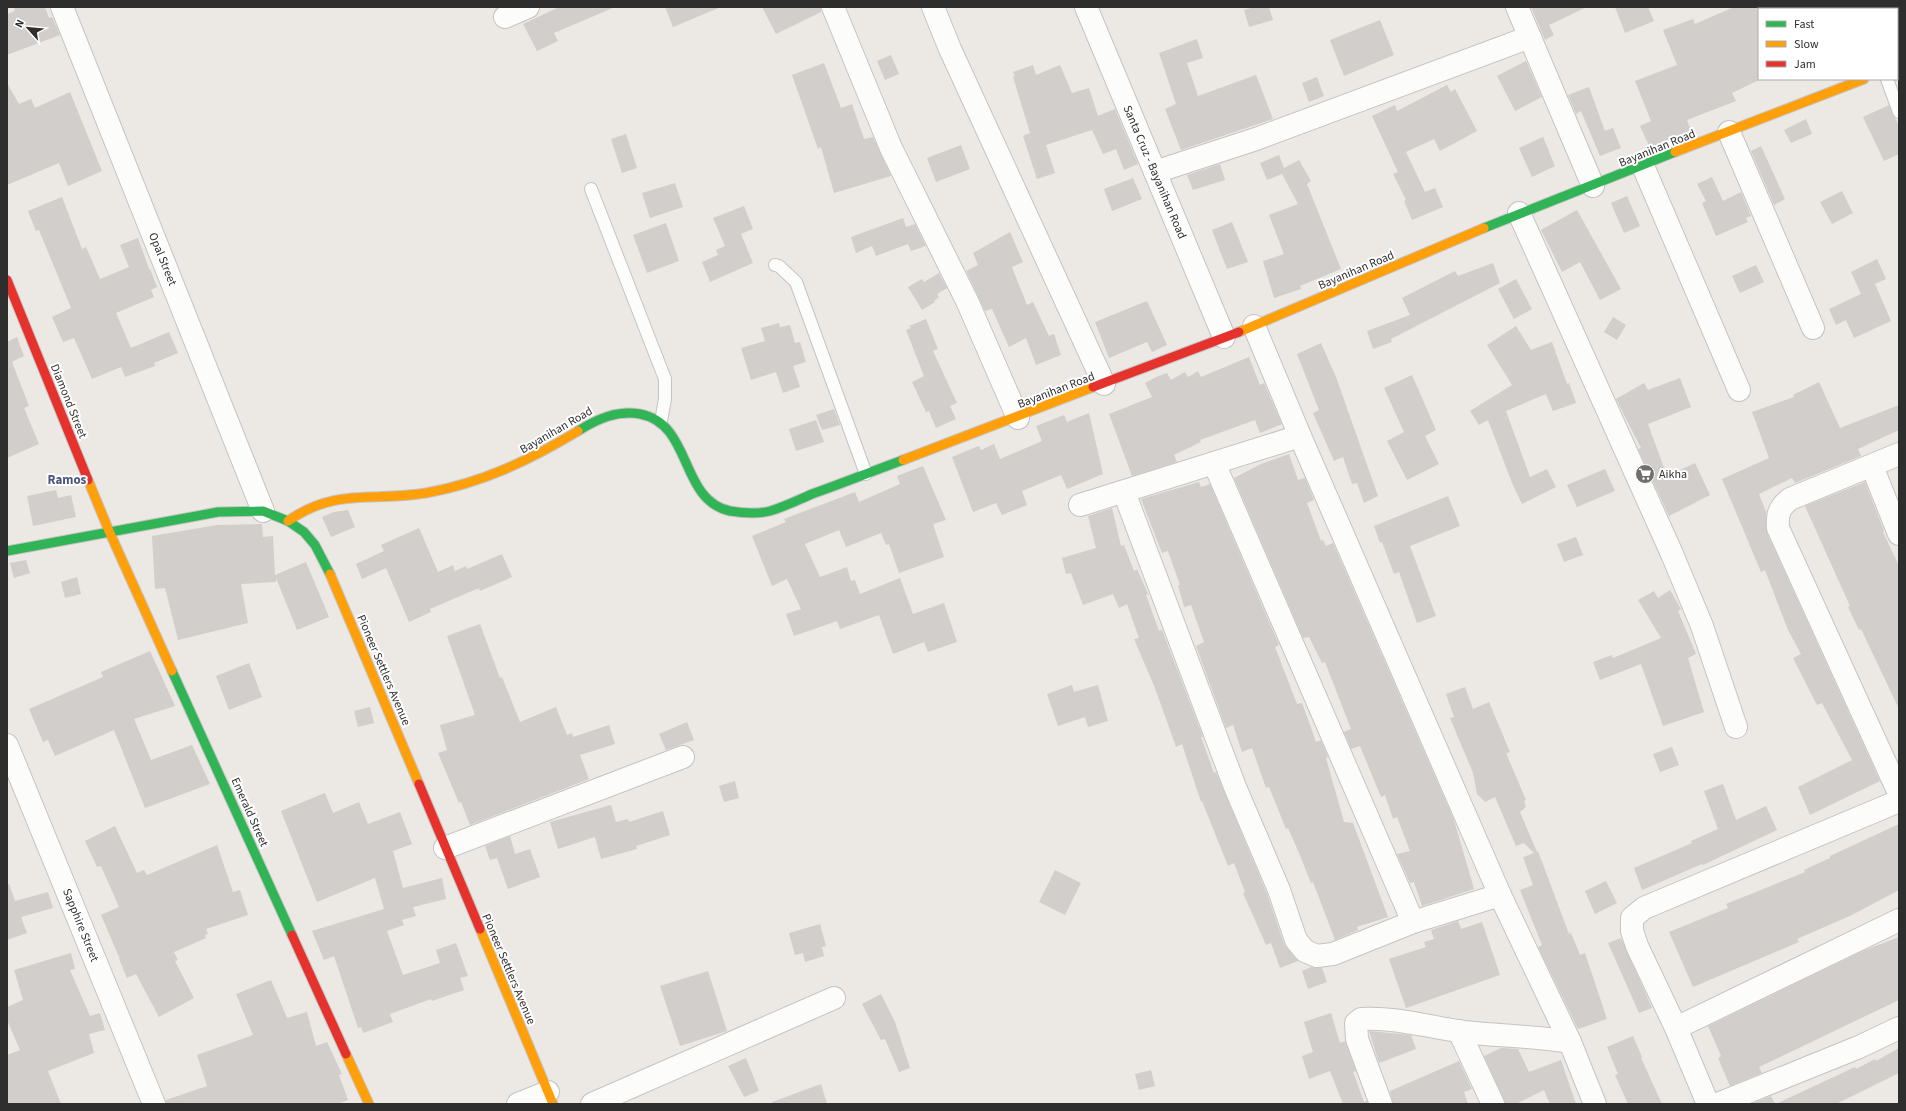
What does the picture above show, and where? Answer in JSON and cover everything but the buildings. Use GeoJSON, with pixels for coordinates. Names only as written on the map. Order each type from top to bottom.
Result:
{"type":"FeatureCollection","features":[{"type":"Feature","properties":{"kind":"street","name":"Opal Street"},"geometry":{"type":"LineString","coordinates":[[62,7],[263,511]]}},
{"type":"Feature","properties":{"kind":"street"},"geometry":{"type":"LineString","coordinates":[[505,17],[528,7]]}},
{"type":"Feature","properties":{"kind":"street"},"geometry":{"type":"LineString","coordinates":[[833,7],[891,148],[968,303],[1018,418]]}},
{"type":"Feature","properties":{"kind":"street"},"geometry":{"type":"LineString","coordinates":[[933,7],[950,49],[1104,384]]}},
{"type":"Feature","properties":{"kind":"street","name":"Santa Cruz - Bayanihan Road"},"geometry":{"type":"LineString","coordinates":[[1086,7],[1224,337]]}},
{"type":"Feature","properties":{"kind":"street"},"geometry":{"type":"LineString","coordinates":[[1517,7],[1593,186]]}},
{"type":"Feature","properties":{"kind":"street"},"geometry":{"type":"LineString","coordinates":[[1155,172],[1256,139],[1530,37]]}},
{"type":"Feature","properties":{"kind":"street","name":"Bayanihan Road"},"geometry":{"type":"LineString","coordinates":[[288,520],[310,507],[328,501],[353,497],[406,496],[456,486],[490,476],[518,465],[550,449],[595,420],[614,413],[634,412],[647,415],[661,421],[674,434],[696,484],[706,499],[717,507],[732,511],[751,513],[769,511],[1018,418],[1254,326],[1519,213],[1593,186],[1861,80]]}},
{"type":"Feature","properties":{"kind":"street"},"geometry":{"type":"LineString","coordinates":[[1729,132],[1813,328]]}},
{"type":"Feature","properties":{"kind":"street"},"geometry":{"type":"LineString","coordinates":[[1643,166],[1739,390]]}},
{"type":"Feature","properties":{"kind":"street"},"geometry":{"type":"LineString","coordinates":[[1519,213],[1672,554],[1702,626],[1736,727]]}},
{"type":"Feature","properties":{"kind":"street","name":"Diamond Street"},"geometry":{"type":"LineString","coordinates":[[7,280],[109,531]]}},
{"type":"Feature","properties":{"kind":"street"},"geometry":{"type":"LineString","coordinates":[[1254,326],[1300,436],[1500,895],[1570,1042],[1595,1104]]}},
{"type":"Feature","properties":{"kind":"street"},"geometry":{"type":"LineString","coordinates":[[1080,505],[1300,436]]}},
{"type":"Feature","properties":{"kind":"street"},"geometry":{"type":"LineString","coordinates":[[1899,454],[1790,499],[1781,507],[1777,517],[1778,528],[1899,793]]}},
{"type":"Feature","properties":{"kind":"street"},"geometry":{"type":"LineString","coordinates":[[1214,464],[1412,922]]}},
{"type":"Feature","properties":{"kind":"street"},"geometry":{"type":"LineString","coordinates":[[1872,466],[1899,534]]}},
{"type":"Feature","properties":{"kind":"street"},"geometry":{"type":"LineString","coordinates":[[1124,492],[1235,786],[1279,890],[1296,940],[1305,951],[1317,956],[1333,954],[1412,922],[1500,895]]}},
{"type":"Feature","properties":{"kind":"street","name":"Pioneer Settlers Avenue"},"geometry":{"type":"LineString","coordinates":[[7,552],[109,531],[218,512],[263,511],[288,520],[304,532],[315,545],[337,587],[445,848],[551,1098]]}},
{"type":"Feature","properties":{"kind":"street","name":"Emerald Street"},"geometry":{"type":"LineString","coordinates":[[109,531],[368,1104]]}},
{"type":"Feature","properties":{"kind":"street","name":"Sapphire Street"},"geometry":{"type":"LineString","coordinates":[[7,745],[154,1104]]}},
{"type":"Feature","properties":{"kind":"street"},"geometry":{"type":"LineString","coordinates":[[445,848],[683,756]]}},
{"type":"Feature","properties":{"kind":"street"},"geometry":{"type":"LineString","coordinates":[[1708,1104],[1676,1028],[1638,946],[1632,931],[1632,918],[1644,908],[1899,801]]}},
{"type":"Feature","properties":{"kind":"street"},"geometry":{"type":"LineString","coordinates":[[1676,1028],[1899,920]]}},
{"type":"Feature","properties":{"kind":"street"},"geometry":{"type":"LineString","coordinates":[[592,1104],[834,998]]}},
{"type":"Feature","properties":{"kind":"street"},"geometry":{"type":"LineString","coordinates":[[1381,1104],[1358,1039],[1356,1023],[1360,1019],[1371,1018],[1417,1022],[1459,1031],[1546,1038],[1570,1042]]}},
{"type":"Feature","properties":{"kind":"street"},"geometry":{"type":"LineString","coordinates":[[1718,1104],[1899,1028]]}},
{"type":"Feature","properties":{"kind":"street"},"geometry":{"type":"LineString","coordinates":[[1459,1031],[1493,1104]]}},
{"type":"Feature","properties":{"kind":"street"},"geometry":{"type":"LineString","coordinates":[[518,1104],[551,1098]]}},
{"type":"Feature","properties":{"kind":"lane"},"geometry":{"type":"LineString","coordinates":[[1887,80],[1899,112]]}},
{"type":"Feature","properties":{"kind":"lane"},"geometry":{"type":"LineString","coordinates":[[590,189],[664,379],[665,399],[661,421]]}},
{"type":"Feature","properties":{"kind":"lane"},"geometry":{"type":"LineString","coordinates":[[775,265],[779,266],[796,282],[866,474]]}},
{"type":"Feature","properties":{"kind":"traffic: fast"},"geometry":{"type":"LineString","coordinates":[[1484,228],[1675,152]]}},
{"type":"Feature","properties":{"kind":"traffic: fast"},"geometry":{"type":"LineString","coordinates":[[578,431],[600,419],[615,414],[640,414],[657,421],[669,432],[678,446],[702,493],[714,504],[730,511],[750,513],[770,511],[903,460]]}},
{"type":"Feature","properties":{"kind":"traffic: fast"},"geometry":{"type":"LineString","coordinates":[[7,551],[218,512],[263,511],[288,521],[304,532],[315,545],[330,574]]}},
{"type":"Feature","properties":{"kind":"traffic: fast"},"geometry":{"type":"LineString","coordinates":[[172,671],[292,935]]}},
{"type":"Feature","properties":{"kind":"traffic: slow"},"geometry":{"type":"LineString","coordinates":[[1675,152],[1861,80]]}},
{"type":"Feature","properties":{"kind":"traffic: slow"},"geometry":{"type":"LineString","coordinates":[[1239,332],[1484,228]]}},
{"type":"Feature","properties":{"kind":"traffic: slow"},"geometry":{"type":"LineString","coordinates":[[903,460],[1093,387]]}},
{"type":"Feature","properties":{"kind":"traffic: slow"},"geometry":{"type":"LineString","coordinates":[[288,521],[306,510],[339,500],[426,493],[467,483],[486,477],[524,461],[578,431]]}},
{"type":"Feature","properties":{"kind":"traffic: slow"},"geometry":{"type":"LineString","coordinates":[[88,480],[109,531],[172,671]]}},
{"type":"Feature","properties":{"kind":"traffic: slow"},"geometry":{"type":"LineString","coordinates":[[330,574],[419,784]]}},
{"type":"Feature","properties":{"kind":"traffic: slow"},"geometry":{"type":"LineString","coordinates":[[480,929],[553,1104]]}},
{"type":"Feature","properties":{"kind":"traffic: slow"},"geometry":{"type":"LineString","coordinates":[[346,1054],[369,1104]]}},
{"type":"Feature","properties":{"kind":"traffic: jam"},"geometry":{"type":"LineString","coordinates":[[7,280],[88,480]]}},
{"type":"Feature","properties":{"kind":"traffic: jam"},"geometry":{"type":"LineString","coordinates":[[1093,387],[1239,332]]}},
{"type":"Feature","properties":{"kind":"traffic: jam"},"geometry":{"type":"LineString","coordinates":[[419,784],[480,929]]}},
{"type":"Feature","properties":{"kind":"traffic: jam"},"geometry":{"type":"LineString","coordinates":[[292,935],[346,1054]]}},
{"type":"Feature","properties":{"kind":"place","name":"Aikha"},"geometry":{"type":"Point","coordinates":[1645,474]}},
{"type":"Feature","properties":{"kind":"district","name":"Ramos"},"geometry":{"type":"Point","coordinates":[67,479]}}]}
